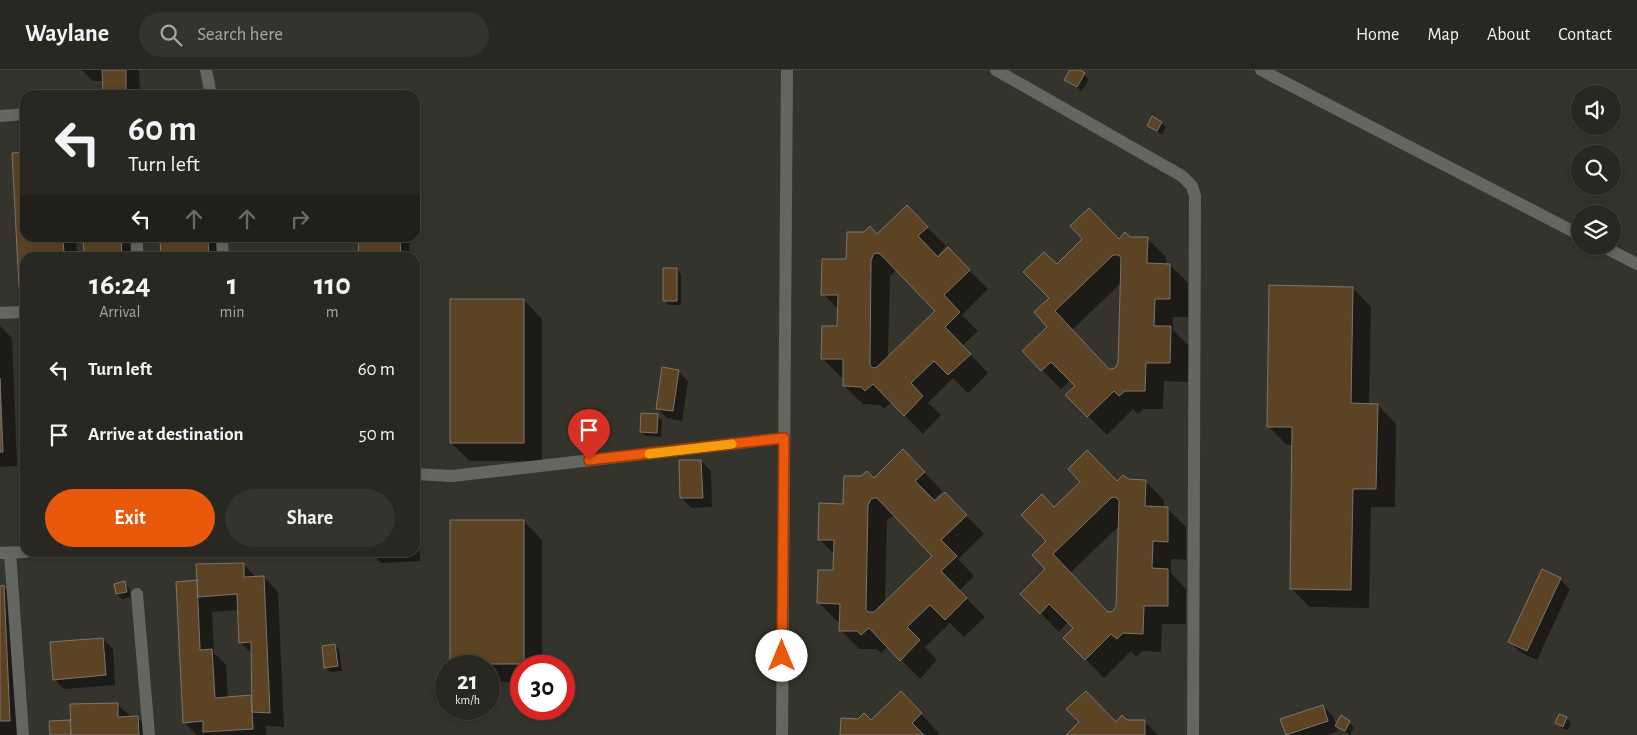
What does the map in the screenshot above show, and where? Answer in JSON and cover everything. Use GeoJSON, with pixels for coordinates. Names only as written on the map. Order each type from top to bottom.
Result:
{"type":"FeatureCollection","features":[{"type":"Feature","properties":{"kind":"street"},"geometry":{"type":"LineString","coordinates":[[206,70],[211,90]]}},
{"type":"Feature","properties":{"kind":"street"},"geometry":{"type":"LineString","coordinates":[[782,735],[787,70]]}},
{"type":"Feature","properties":{"kind":"street"},"geometry":{"type":"LineString","coordinates":[[996,70],[1182,176],[1192,186],[1195,196],[1193,735]]}},
{"type":"Feature","properties":{"kind":"street"},"geometry":{"type":"LineString","coordinates":[[1261,70],[1571,230]]}},
{"type":"Feature","properties":{"kind":"street"},"geometry":{"type":"LineString","coordinates":[[0,116],[20,114]]}},
{"type":"Feature","properties":{"kind":"street"},"geometry":{"type":"LineString","coordinates":[[1620,255],[1637,264]]}},
{"type":"Feature","properties":{"kind":"street"},"geometry":{"type":"LineString","coordinates":[[0,313],[20,312]]}},
{"type":"Feature","properties":{"kind":"street"},"geometry":{"type":"LineString","coordinates":[[420,474],[452,476],[784,438]]}},
{"type":"Feature","properties":{"kind":"street"},"geometry":{"type":"LineString","coordinates":[[20,552],[5,553],[23,735]]}},
{"type":"Feature","properties":{"kind":"street"},"geometry":{"type":"LineString","coordinates":[[137,594],[150,735]]}},
{"type":"Feature","properties":{"kind":"building"},"geometry":{"type":"Polygon","coordinates":[[[102,70],[126,70],[126,90],[103,90],[102,70]]]}},
{"type":"Feature","properties":{"kind":"building"},"geometry":{"type":"Polygon","coordinates":[[[1070,70],[1080,70],[1085,73],[1077,87],[1064,80],[1070,70]]]}},
{"type":"Feature","properties":{"kind":"building"},"geometry":{"type":"Polygon","coordinates":[[[1152,116],[1162,122],[1157,131],[1147,126],[1152,116]]]}},
{"type":"Feature","properties":{"kind":"building"},"geometry":{"type":"Polygon","coordinates":[[[20,152],[20,242],[63,242],[64,252],[20,252],[19,287],[12,153],[20,152]]]}},
{"type":"Feature","properties":{"kind":"building"},"geometry":{"type":"Polygon","coordinates":[[[907,205],[928,227],[918,236],[938,257],[948,247],[970,270],[944,295],[960,312],[945,327],[971,354],[948,375],[934,361],[911,383],[923,396],[904,416],[873,384],[865,391],[861,387],[843,386],[843,359],[821,359],[822,326],[837,326],[838,295],[821,295],[822,259],[846,259],[847,232],[864,232],[870,226],[877,234],[907,205]],[[874,254],[871,260],[870,365],[874,368],[935,311],[880,254],[874,254]]]}},
{"type":"Feature","properties":{"kind":"building"},"geometry":{"type":"Polygon","coordinates":[[[1089,208],[1119,239],[1125,232],[1130,237],[1148,237],[1147,263],[1170,264],[1170,299],[1155,299],[1154,326],[1171,326],[1170,363],[1146,363],[1145,391],[1125,391],[1119,396],[1114,391],[1087,417],[1065,395],[1075,386],[1051,362],[1041,371],[1022,351],[1047,327],[1034,312],[1049,298],[1023,272],[1044,252],[1057,264],[1082,239],[1070,226],[1089,208]],[[1113,255],[1055,311],[1109,369],[1115,368],[1118,363],[1121,258],[1119,255],[1113,255]]]}},
{"type":"Feature","properties":{"kind":"building"},"geometry":{"type":"Polygon","coordinates":[[[83,242],[121,242],[122,252],[84,252],[83,242]]]}},
{"type":"Feature","properties":{"kind":"building"},"geometry":{"type":"Polygon","coordinates":[[[160,242],[208,242],[209,252],[161,252],[160,242]]]}},
{"type":"Feature","properties":{"kind":"building"},"geometry":{"type":"Polygon","coordinates":[[[358,242],[400,242],[401,252],[359,252],[358,242]]]}},
{"type":"Feature","properties":{"kind":"building"},"geometry":{"type":"Polygon","coordinates":[[[663,268],[677,268],[677,301],[663,301],[663,268]]]}},
{"type":"Feature","properties":{"kind":"building"},"geometry":{"type":"Polygon","coordinates":[[[1269,285],[1353,287],[1351,403],[1378,404],[1376,489],[1353,489],[1351,590],[1290,589],[1292,427],[1267,427],[1269,285]]]}},
{"type":"Feature","properties":{"kind":"building"},"geometry":{"type":"Polygon","coordinates":[[[450,299],[524,299],[524,443],[450,443],[450,299]]]}},
{"type":"Feature","properties":{"kind":"building"},"geometry":{"type":"Polygon","coordinates":[[[662,367],[679,370],[673,411],[656,409],[662,367]]]}},
{"type":"Feature","properties":{"kind":"building"},"geometry":{"type":"Polygon","coordinates":[[[0,378],[3,452],[0,452],[0,378]]]}},
{"type":"Feature","properties":{"kind":"building"},"geometry":{"type":"Polygon","coordinates":[[[641,413],[658,414],[657,433],[640,432],[641,413]]]}},
{"type":"Feature","properties":{"kind":"building"},"geometry":{"type":"Polygon","coordinates":[[[903,449],[925,472],[915,481],[935,501],[945,492],[967,515],[941,540],[957,556],[941,571],[967,598],[945,620],[930,605],[907,627],[920,640],[900,661],[869,628],[861,635],[857,631],[839,631],[840,604],[817,603],[818,570],[833,570],[834,540],[818,540],[819,503],[843,504],[844,476],[861,476],[867,471],[874,478],[903,449]],[[877,498],[871,499],[868,505],[866,609],[868,612],[874,612],[932,556],[877,498]]]}},
{"type":"Feature","properties":{"kind":"building"},"geometry":{"type":"Polygon","coordinates":[[[1087,450],[1117,481],[1123,475],[1128,479],[1146,480],[1145,506],[1168,507],[1168,542],[1153,541],[1152,568],[1168,569],[1168,606],[1144,606],[1143,634],[1123,633],[1117,639],[1111,634],[1085,660],[1063,638],[1073,628],[1049,604],[1040,614],[1020,594],[1045,569],[1032,555],[1046,541],[1021,515],[1042,494],[1054,507],[1080,482],[1068,469],[1087,450]],[[1111,498],[1053,554],[1110,612],[1116,606],[1119,501],[1117,498],[1111,498]]]}},
{"type":"Feature","properties":{"kind":"building"},"geometry":{"type":"Polygon","coordinates":[[[679,460],[701,460],[703,498],[680,498],[679,460]]]}},
{"type":"Feature","properties":{"kind":"building"},"geometry":{"type":"Polygon","coordinates":[[[450,520],[524,520],[524,655],[510,655],[510,664],[500,664],[500,655],[450,655],[450,520]]]}},
{"type":"Feature","properties":{"kind":"building"},"geometry":{"type":"Polygon","coordinates":[[[244,563],[244,577],[264,576],[270,713],[252,712],[251,642],[239,643],[237,594],[198,597],[196,564],[244,563]]]}},
{"type":"Feature","properties":{"kind":"building"},"geometry":{"type":"Polygon","coordinates":[[[1542,569],[1561,578],[1527,651],[1508,642],[1542,569]]]}},
{"type":"Feature","properties":{"kind":"building"},"geometry":{"type":"Polygon","coordinates":[[[197,580],[200,650],[212,649],[215,698],[251,695],[253,729],[203,732],[203,721],[183,723],[176,582],[197,580]]]}},
{"type":"Feature","properties":{"kind":"building"},"geometry":{"type":"Polygon","coordinates":[[[125,581],[127,592],[116,594],[114,584],[125,581]]]}},
{"type":"Feature","properties":{"kind":"building"},"geometry":{"type":"Polygon","coordinates":[[[4,585],[10,721],[0,721],[0,586],[4,585]]]}},
{"type":"Feature","properties":{"kind":"building"},"geometry":{"type":"Polygon","coordinates":[[[103,638],[106,675],[53,680],[50,642],[103,638]]]}},
{"type":"Feature","properties":{"kind":"building"},"geometry":{"type":"Polygon","coordinates":[[[335,644],[338,666],[324,668],[322,646],[335,644]]]}},
{"type":"Feature","properties":{"kind":"building"},"geometry":{"type":"Polygon","coordinates":[[[901,691],[922,713],[912,723],[924,735],[840,735],[841,718],[858,719],[864,713],[871,720],[901,691]]]}},
{"type":"Feature","properties":{"kind":"building"},"geometry":{"type":"Polygon","coordinates":[[[1086,691],[1116,722],[1122,715],[1127,720],[1145,720],[1145,735],[1066,735],[1079,722],[1066,709],[1086,691]]]}},
{"type":"Feature","properties":{"kind":"building"},"geometry":{"type":"Polygon","coordinates":[[[118,703],[118,717],[138,716],[139,735],[71,735],[70,704],[118,703]]]}},
{"type":"Feature","properties":{"kind":"building"},"geometry":{"type":"Polygon","coordinates":[[[1323,705],[1328,721],[1286,735],[1280,719],[1323,705]]]}},
{"type":"Feature","properties":{"kind":"building"},"geometry":{"type":"Polygon","coordinates":[[[1559,714],[1567,717],[1563,727],[1555,723],[1559,714]]]}},
{"type":"Feature","properties":{"kind":"building"},"geometry":{"type":"Polygon","coordinates":[[[1341,715],[1350,721],[1345,731],[1335,726],[1341,715]]]}},
{"type":"Feature","properties":{"kind":"building"},"geometry":{"type":"Polygon","coordinates":[[[70,720],[71,735],[50,735],[49,721],[70,720]]]}},
{"type":"Feature","properties":{"kind":"slow traffic"},"geometry":{"type":"LineString","coordinates":[[649,454],[732,444]]}},
{"type":"Feature","properties":{"kind":"route"},"geometry":{"type":"LineString","coordinates":[[589,460],[784,438],[782,656]]}}]}
